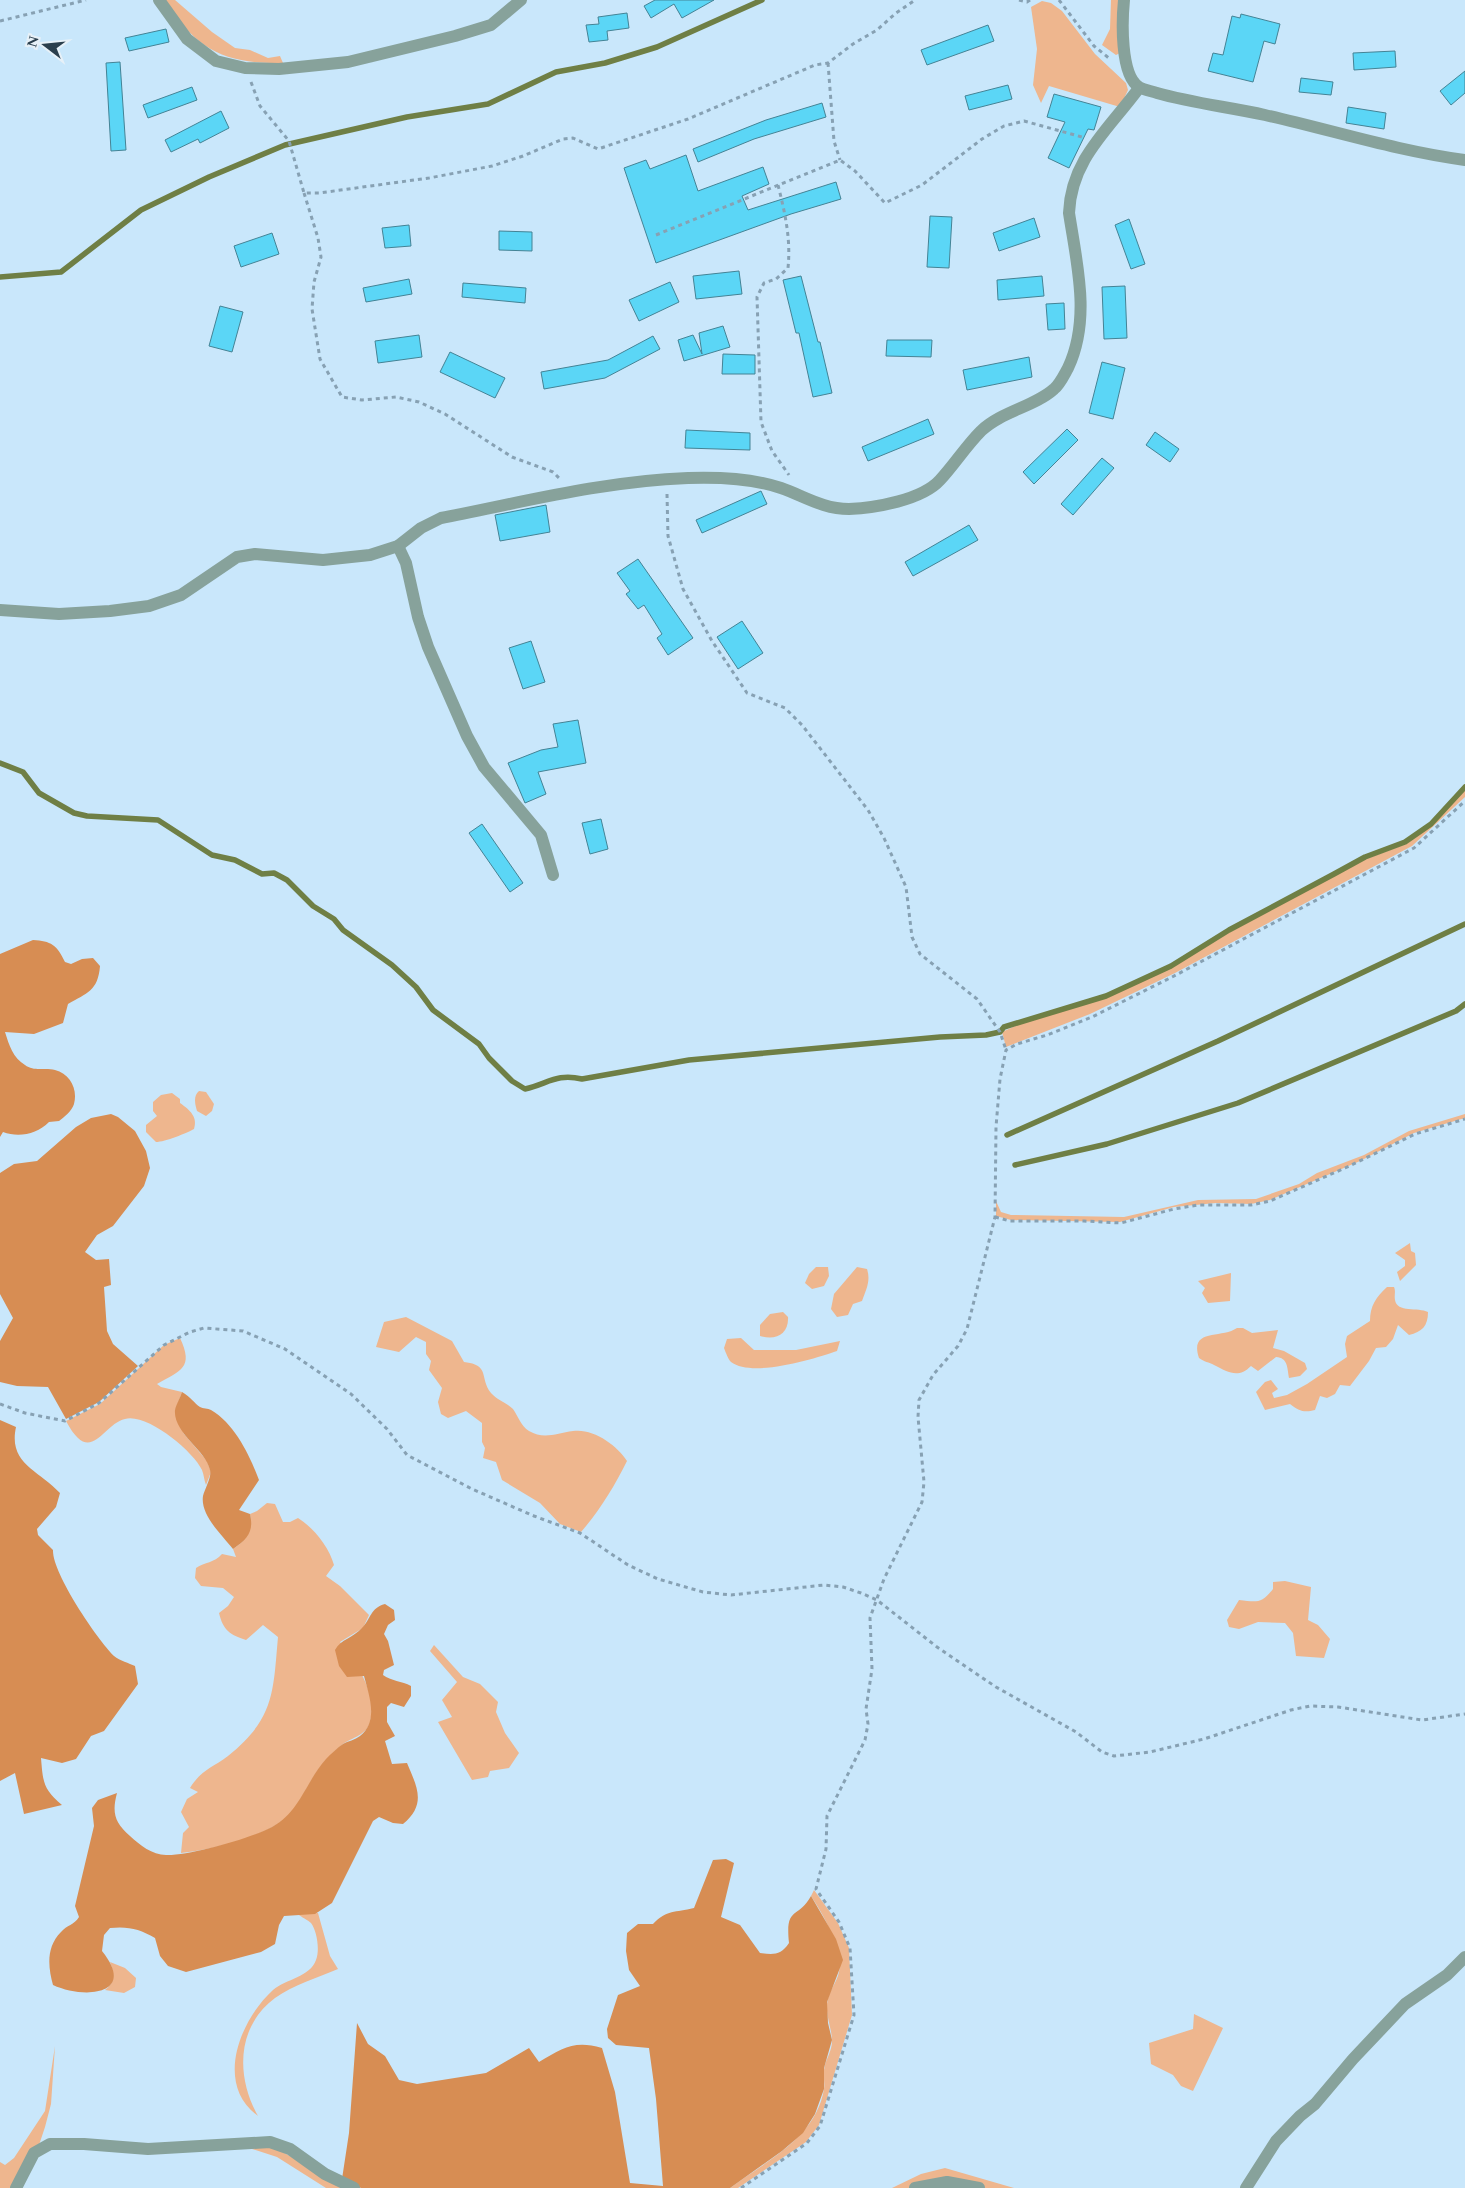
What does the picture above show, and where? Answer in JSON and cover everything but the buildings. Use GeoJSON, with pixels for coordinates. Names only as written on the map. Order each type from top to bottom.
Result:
{"type":"FeatureCollection","features":[{"type":"Feature","properties":{"kind":"street"},"geometry":{"type":"LineString","coordinates":[[159,0],[184,35],[198,49],[216,61],[230,66],[245,68],[279,69],[348,62],[406,49],[491,25],[521,0]]}},
{"type":"Feature","properties":{"kind":"street"},"geometry":{"type":"LineString","coordinates":[[1124,0],[1123,34],[1129,73],[1139,88],[1167,96],[1264,115],[1396,147],[1465,160]]}},
{"type":"Feature","properties":{"kind":"street"},"geometry":{"type":"LineString","coordinates":[[0,610],[59,614],[110,611],[148,606],[181,595],[237,557],[255,554],[342,559],[370,555],[398,546],[421,528],[441,518],[514,504],[571,490],[666,479],[707,478],[751,481],[790,492],[816,504],[839,509],[863,508],[915,497],[938,482],[980,432],[991,423],[1054,390],[1073,357],[1081,319],[1081,293],[1070,214],[1070,200],[1077,171],[1097,141],[1139,88]]}},
{"type":"Feature","properties":{"kind":"street"},"geometry":{"type":"LineString","coordinates":[[398,546],[406,563],[418,617],[428,646],[467,736],[489,773],[541,835],[553,875]]}},
{"type":"Feature","properties":{"kind":"street"},"geometry":{"type":"LineString","coordinates":[[1246,2188],[1276,2141],[1315,2104],[1353,2059],[1397,2012],[1433,1983],[1448,1975],[1465,1957]]}},
{"type":"Feature","properties":{"kind":"street"},"geometry":{"type":"LineString","coordinates":[[16,2188],[34,2153],[41,2147],[50,2144],[84,2144],[155,2149],[270,2142],[290,2149],[325,2174],[354,2188]]}},
{"type":"Feature","properties":{"kind":"street"},"geometry":{"type":"LineString","coordinates":[[915,2188],[947,2182],[979,2188]]}},
{"type":"Feature","properties":{"kind":"path"},"geometry":{"type":"LineString","coordinates":[[0,21],[86,0]]}},
{"type":"Feature","properties":{"kind":"path"},"geometry":{"type":"LineString","coordinates":[[304,194],[429,178],[492,166],[523,156],[563,139],[573,138],[598,149],[688,119],[815,65],[828,63],[853,44],[877,30],[896,13],[915,0]]}},
{"type":"Feature","properties":{"kind":"path"},"geometry":{"type":"LineString","coordinates":[[1019,0],[1027,2],[1030,0]]}},
{"type":"Feature","properties":{"kind":"path"},"geometry":{"type":"LineString","coordinates":[[1059,0],[1094,46],[1129,73]]}},
{"type":"Feature","properties":{"kind":"path"},"geometry":{"type":"LineString","coordinates":[[828,63],[834,141],[840,160],[855,171],[886,202],[922,185],[982,139],[1004,126],[1024,121],[1097,141]]}},
{"type":"Feature","properties":{"kind":"path"},"geometry":{"type":"LineString","coordinates":[[245,68],[260,106],[290,141],[318,238],[321,257],[314,282],[312,309],[320,358],[342,397],[362,400],[396,397],[418,402],[444,414],[512,457],[552,472],[571,490]]}},
{"type":"Feature","properties":{"kind":"path"},"geometry":{"type":"LineString","coordinates":[[656,235],[840,160]]}},
{"type":"Feature","properties":{"kind":"path"},"geometry":{"type":"LineString","coordinates":[[778,185],[787,223],[790,247],[788,268],[776,279],[764,283],[757,297],[761,422],[772,451],[792,479],[790,492]]}},
{"type":"Feature","properties":{"kind":"path"},"geometry":{"type":"LineString","coordinates":[[666,479],[668,536],[680,580],[712,642],[747,693],[785,708],[802,724],[868,810],[884,838],[906,887],[912,936],[920,954],[977,999],[1000,1032],[1006,1050],[1000,1079],[996,1128],[994,1217],[966,1329],[958,1346],[933,1375],[919,1400],[918,1417],[924,1482],[922,1502],[884,1579],[870,1618],[872,1669],[866,1709],[868,1724],[866,1740],[827,1816],[826,1849],[816,1889],[839,1922],[850,1948],[854,2015],[820,2126],[807,2143],[741,2188]]}},
{"type":"Feature","properties":{"kind":"path"},"geometry":{"type":"LineString","coordinates":[[1006,1050],[1017,1044],[1047,1035],[1092,1017],[1176,975],[1414,848],[1465,801]]}},
{"type":"Feature","properties":{"kind":"path"},"geometry":{"type":"LineString","coordinates":[[994,1217],[1010,1221],[1120,1223],[1174,1209],[1216,1204],[1251,1205],[1270,1201],[1346,1168],[1415,1134],[1465,1119]]}},
{"type":"Feature","properties":{"kind":"path"},"geometry":{"type":"LineString","coordinates":[[0,1404],[25,1413],[66,1421],[99,1403],[164,1345],[190,1332],[204,1328],[243,1331],[285,1349],[351,1394],[387,1429],[407,1455],[472,1489],[534,1516],[580,1533],[628,1565],[658,1579],[703,1592],[731,1596],[824,1585],[843,1587],[877,1600],[937,1647],[996,1687],[1076,1732],[1102,1752],[1114,1756],[1150,1752],[1204,1739],[1291,1710],[1310,1706],[1338,1706],[1422,1720],[1465,1714]]}},
{"type":"Feature","properties":{"kind":"shaded area"},"geometry":{"type":"Polygon","coordinates":[[[164,0],[175,0],[212,32],[235,48],[250,50],[268,58],[280,56],[283,63],[244,61],[214,51],[188,31],[164,0]]]}},
{"type":"Feature","properties":{"kind":"shaded area"},"geometry":{"type":"Polygon","coordinates":[[[1111,0],[1118,0],[1120,53],[1116,55],[1102,45],[1110,29],[1111,0]]]}},
{"type":"Feature","properties":{"kind":"shaded area"},"geometry":{"type":"Polygon","coordinates":[[[1042,1],[1051,3],[1062,11],[1095,54],[1126,83],[1128,90],[1120,107],[1049,86],[1041,103],[1033,85],[1037,49],[1031,7],[1042,1]]]}},
{"type":"Feature","properties":{"kind":"shaded area"},"geometry":{"type":"Polygon","coordinates":[[[1465,790],[1465,797],[1412,846],[1175,973],[1090,1014],[1006,1047],[1002,1032],[1024,1022],[1107,998],[1172,967],[1230,932],[1366,859],[1406,844],[1432,825],[1465,790]]]}},
{"type":"Feature","properties":{"kind":"shaded area"},"geometry":{"type":"Polygon","coordinates":[[[33,940],[44,941],[53,945],[65,962],[71,964],[82,959],[93,958],[100,966],[99,974],[94,986],[86,994],[68,1004],[63,1023],[34,1034],[5,1032],[17,1059],[28,1067],[51,1069],[65,1075],[72,1083],[75,1098],[72,1109],[59,1121],[49,1122],[28,1134],[15,1135],[3,1132],[0,1137],[0,954],[33,940]]]}},
{"type":"Feature","properties":{"kind":"shaded area"},"geometry":{"type":"Polygon","coordinates":[[[199,1091],[206,1092],[214,1104],[212,1111],[206,1116],[197,1111],[195,1098],[199,1091]]]}},
{"type":"Feature","properties":{"kind":"shaded area"},"geometry":{"type":"Polygon","coordinates":[[[172,1093],[180,1099],[180,1103],[194,1117],[194,1129],[170,1139],[156,1142],[146,1132],[146,1125],[157,1116],[153,1111],[153,1102],[161,1095],[172,1093]]]}},
{"type":"Feature","properties":{"kind":"shaded area"},"geometry":{"type":"Polygon","coordinates":[[[111,1114],[118,1117],[135,1131],[146,1151],[150,1168],[144,1186],[113,1226],[97,1235],[85,1252],[96,1260],[109,1259],[111,1285],[104,1287],[107,1331],[113,1344],[138,1366],[99,1402],[66,1419],[48,1387],[17,1386],[0,1382],[0,1341],[13,1318],[0,1294],[0,1173],[14,1164],[37,1161],[76,1127],[91,1118],[111,1114]]]}},
{"type":"Feature","properties":{"kind":"shaded area"},"geometry":{"type":"Polygon","coordinates":[[[1465,1114],[1465,1118],[1414,1133],[1360,1161],[1270,1200],[1251,1204],[1216,1203],[1174,1207],[1120,1222],[1011,1220],[996,1216],[996,1201],[1001,1212],[1011,1215],[1124,1217],[1198,1200],[1256,1199],[1299,1184],[1317,1173],[1364,1155],[1409,1131],[1465,1114]]]}},
{"type":"Feature","properties":{"kind":"shaded area"},"geometry":{"type":"Polygon","coordinates":[[[1410,1243],[1411,1251],[1415,1253],[1416,1265],[1400,1281],[1397,1272],[1405,1266],[1405,1260],[1395,1253],[1410,1243]]]}},
{"type":"Feature","properties":{"kind":"shaded area"},"geometry":{"type":"Polygon","coordinates":[[[816,1267],[828,1267],[829,1276],[824,1286],[812,1289],[805,1283],[809,1274],[816,1267]]]}},
{"type":"Feature","properties":{"kind":"shaded area"},"geometry":{"type":"Polygon","coordinates":[[[857,1267],[867,1269],[868,1273],[868,1285],[862,1301],[853,1304],[848,1315],[837,1317],[831,1309],[834,1294],[857,1267]]]}},
{"type":"Feature","properties":{"kind":"shaded area"},"geometry":{"type":"Polygon","coordinates":[[[1231,1273],[1230,1301],[1208,1303],[1202,1293],[1205,1288],[1198,1281],[1231,1273]]]}},
{"type":"Feature","properties":{"kind":"shaded area"},"geometry":{"type":"Polygon","coordinates":[[[1387,1287],[1394,1287],[1395,1300],[1400,1307],[1428,1312],[1427,1321],[1423,1328],[1409,1335],[1398,1325],[1393,1339],[1386,1347],[1376,1348],[1369,1361],[1350,1386],[1340,1385],[1335,1394],[1327,1398],[1320,1396],[1315,1410],[1302,1411],[1290,1404],[1265,1410],[1256,1392],[1265,1382],[1271,1380],[1278,1389],[1272,1393],[1274,1398],[1287,1395],[1347,1357],[1345,1344],[1347,1336],[1370,1321],[1374,1302],[1387,1287]]]}},
{"type":"Feature","properties":{"kind":"shaded area"},"geometry":{"type":"Polygon","coordinates":[[[783,1312],[788,1317],[788,1323],[784,1332],[771,1338],[760,1336],[760,1325],[770,1314],[783,1312]]]}},
{"type":"Feature","properties":{"kind":"shaded area"},"geometry":{"type":"Polygon","coordinates":[[[406,1317],[452,1341],[464,1362],[478,1366],[481,1369],[491,1393],[513,1409],[522,1424],[529,1431],[540,1435],[573,1431],[588,1432],[604,1439],[623,1455],[627,1461],[622,1471],[600,1507],[581,1532],[560,1524],[540,1503],[502,1480],[496,1462],[483,1458],[485,1448],[482,1442],[482,1423],[466,1411],[448,1418],[441,1414],[438,1402],[442,1388],[429,1370],[431,1361],[426,1354],[426,1342],[416,1337],[399,1352],[376,1347],[384,1322],[406,1317]]]}},
{"type":"Feature","properties":{"kind":"shaded area"},"geometry":{"type":"Polygon","coordinates":[[[1243,1328],[1252,1333],[1278,1330],[1273,1348],[1284,1351],[1305,1363],[1307,1369],[1300,1376],[1289,1378],[1285,1361],[1276,1357],[1258,1371],[1251,1366],[1242,1372],[1233,1373],[1199,1358],[1198,1342],[1202,1338],[1243,1328]]]}},
{"type":"Feature","properties":{"kind":"shaded area"},"geometry":{"type":"Polygon","coordinates":[[[180,1338],[186,1356],[183,1367],[157,1384],[161,1387],[182,1392],[175,1411],[184,1434],[207,1461],[211,1472],[206,1485],[202,1470],[197,1462],[179,1444],[157,1427],[134,1419],[125,1419],[117,1422],[96,1440],[90,1442],[83,1441],[75,1435],[66,1421],[100,1404],[164,1345],[180,1338]]]}},
{"type":"Feature","properties":{"kind":"shaded area"},"geometry":{"type":"Polygon","coordinates":[[[741,1338],[754,1350],[796,1350],[840,1341],[837,1351],[783,1366],[753,1368],[731,1362],[726,1354],[724,1348],[727,1339],[741,1338]]]}},
{"type":"Feature","properties":{"kind":"shaded area"},"geometry":{"type":"Polygon","coordinates":[[[182,1392],[200,1407],[211,1410],[227,1423],[241,1441],[259,1480],[239,1510],[250,1514],[251,1525],[249,1534],[243,1542],[233,1549],[213,1524],[205,1510],[203,1496],[210,1470],[203,1455],[184,1434],[176,1418],[175,1410],[182,1392]]]}},
{"type":"Feature","properties":{"kind":"shaded area"},"geometry":{"type":"Polygon","coordinates":[[[0,1420],[16,1427],[15,1440],[21,1458],[60,1493],[56,1507],[37,1529],[38,1535],[53,1550],[60,1574],[67,1589],[97,1636],[114,1656],[135,1666],[138,1684],[104,1731],[91,1736],[76,1759],[62,1763],[41,1758],[45,1784],[51,1794],[62,1805],[24,1814],[15,1773],[0,1781],[0,1420]]]}},
{"type":"Feature","properties":{"kind":"shaded area"},"geometry":{"type":"Polygon","coordinates":[[[267,1503],[275,1504],[283,1522],[290,1522],[298,1518],[315,1533],[329,1551],[334,1565],[326,1576],[340,1586],[369,1615],[363,1628],[340,1642],[358,1668],[367,1686],[371,1706],[370,1723],[361,1734],[343,1744],[324,1763],[293,1811],[284,1820],[271,1828],[241,1840],[208,1849],[181,1853],[183,1833],[189,1827],[181,1812],[187,1799],[198,1792],[190,1788],[203,1773],[228,1756],[243,1742],[255,1729],[269,1703],[275,1673],[278,1637],[263,1625],[246,1640],[228,1631],[219,1613],[228,1606],[234,1597],[223,1588],[201,1586],[195,1578],[196,1568],[216,1559],[222,1554],[236,1557],[233,1549],[248,1534],[250,1514],[267,1503]]]}},
{"type":"Feature","properties":{"kind":"shaded area"},"geometry":{"type":"Polygon","coordinates":[[[1285,1581],[1311,1587],[1308,1620],[1318,1625],[1330,1639],[1324,1658],[1296,1656],[1293,1633],[1285,1623],[1258,1622],[1239,1629],[1229,1627],[1227,1620],[1239,1600],[1262,1600],[1273,1589],[1273,1582],[1285,1581]]]}},
{"type":"Feature","properties":{"kind":"shaded area"},"geometry":{"type":"Polygon","coordinates":[[[385,1604],[394,1610],[395,1620],[388,1625],[384,1634],[388,1641],[394,1665],[384,1670],[383,1675],[389,1679],[411,1686],[411,1696],[404,1707],[391,1703],[387,1707],[387,1722],[395,1736],[385,1741],[392,1764],[407,1763],[414,1780],[418,1795],[415,1809],[410,1817],[403,1824],[393,1823],[379,1817],[373,1821],[332,1903],[315,1914],[284,1916],[279,1925],[275,1944],[261,1952],[186,1972],[168,1966],[160,1956],[155,1938],[134,1929],[123,1927],[110,1928],[104,1935],[102,1951],[111,1966],[114,1977],[110,1985],[102,1990],[78,1992],[53,1985],[49,1964],[51,1951],[56,1938],[79,1917],[75,1906],[94,1826],[92,1808],[98,1800],[117,1793],[115,1811],[121,1826],[142,1846],[161,1855],[176,1855],[220,1846],[263,1831],[282,1821],[296,1805],[326,1759],[336,1749],[356,1739],[366,1730],[371,1715],[371,1708],[364,1676],[347,1677],[339,1666],[335,1650],[340,1643],[365,1625],[376,1608],[385,1604]]]}},
{"type":"Feature","properties":{"kind":"shaded area"},"geometry":{"type":"Polygon","coordinates":[[[434,1645],[463,1677],[480,1684],[498,1702],[496,1712],[505,1733],[519,1753],[509,1768],[490,1771],[488,1777],[472,1780],[438,1722],[452,1717],[442,1700],[457,1682],[430,1651],[434,1645]]]}},
{"type":"Feature","properties":{"kind":"shaded area"},"geometry":{"type":"Polygon","coordinates":[[[726,1859],[734,1863],[721,1917],[740,1925],[760,1953],[777,1953],[786,1947],[789,1943],[788,1931],[791,1918],[811,1896],[836,1939],[843,1960],[827,2002],[828,2023],[832,2040],[824,2068],[824,2089],[815,2114],[803,2133],[782,2151],[730,2188],[361,2188],[342,2179],[349,2133],[357,2023],[368,2044],[385,2056],[399,2080],[417,2084],[486,2073],[529,2048],[539,2062],[562,2049],[576,2045],[602,2048],[615,2092],[630,2183],[663,2186],[656,2099],[649,2048],[616,2045],[608,2038],[607,2029],[618,1995],[640,1986],[629,1970],[626,1951],[627,1933],[638,1924],[653,1924],[658,1919],[672,1912],[694,1908],[713,1860],[726,1859]]]}},
{"type":"Feature","properties":{"kind":"shaded area"},"geometry":{"type":"Polygon","coordinates":[[[814,1890],[838,1923],[849,1948],[852,2015],[819,2125],[806,2142],[738,2188],[730,2188],[773,2158],[800,2135],[811,2121],[819,2106],[824,2089],[824,2070],[832,2041],[827,2004],[838,1976],[840,1963],[836,1943],[811,1896],[814,1890]]]}},
{"type":"Feature","properties":{"kind":"shaded area"},"geometry":{"type":"Polygon","coordinates":[[[318,1913],[330,1956],[338,1969],[282,1993],[262,2010],[253,2023],[247,2038],[243,2069],[251,2101],[258,2116],[245,2103],[237,2087],[235,2070],[237,2052],[242,2035],[261,2003],[273,1990],[303,1974],[313,1966],[318,1951],[315,1931],[311,1923],[298,1914],[318,1913]]]}},
{"type":"Feature","properties":{"kind":"shaded area"},"geometry":{"type":"Polygon","coordinates":[[[110,1962],[125,1968],[136,1978],[135,1987],[124,1993],[105,1990],[111,1984],[113,1978],[110,1962]]]}},
{"type":"Feature","properties":{"kind":"shaded area"},"geometry":{"type":"Polygon","coordinates":[[[1194,2014],[1223,2028],[1193,2091],[1181,2086],[1173,2075],[1151,2064],[1149,2043],[1193,2029],[1194,2014]]]}},
{"type":"Feature","properties":{"kind":"shaded area"},"geometry":{"type":"Polygon","coordinates":[[[55,2046],[51,2104],[39,2145],[14,2188],[0,2188],[0,2162],[5,2165],[14,2158],[45,2111],[55,2046]]]}},
{"type":"Feature","properties":{"kind":"shaded area"},"geometry":{"type":"Polygon","coordinates":[[[270,2145],[347,2188],[326,2188],[277,2157],[246,2147],[270,2145]]]}},
{"type":"Feature","properties":{"kind":"shaded area"},"geometry":{"type":"Polygon","coordinates":[[[945,2168],[1014,2188],[892,2188],[921,2174],[945,2168]]]}},
{"type":"Feature","properties":{"kind":"waterway"},"geometry":{"type":"LineString","coordinates":[[0,277],[61,272],[141,210],[209,177],[285,145],[407,117],[488,104],[556,72],[605,63],[657,47],[762,0]]}},
{"type":"Feature","properties":{"kind":"waterway"},"geometry":{"type":"LineString","coordinates":[[0,763],[23,772],[39,793],[74,813],[87,816],[158,820],[212,855],[235,860],[262,874],[274,873],[287,880],[313,906],[334,919],[343,930],[392,965],[416,987],[433,1010],[479,1044],[489,1058],[512,1081],[525,1089],[559,1078],[582,1079],[689,1060],[940,1037],[986,1035],[1000,1032],[1004,1027],[1106,996],[1171,966],[1229,930],[1365,857],[1405,842],[1431,824],[1465,787]]}},
{"type":"Feature","properties":{"kind":"waterway"},"geometry":{"type":"LineString","coordinates":[[1007,1135],[1218,1041],[1465,924]]}},
{"type":"Feature","properties":{"kind":"waterway"},"geometry":{"type":"LineString","coordinates":[[1015,1165],[1107,1144],[1238,1103],[1456,1011],[1465,1004]]}}]}
